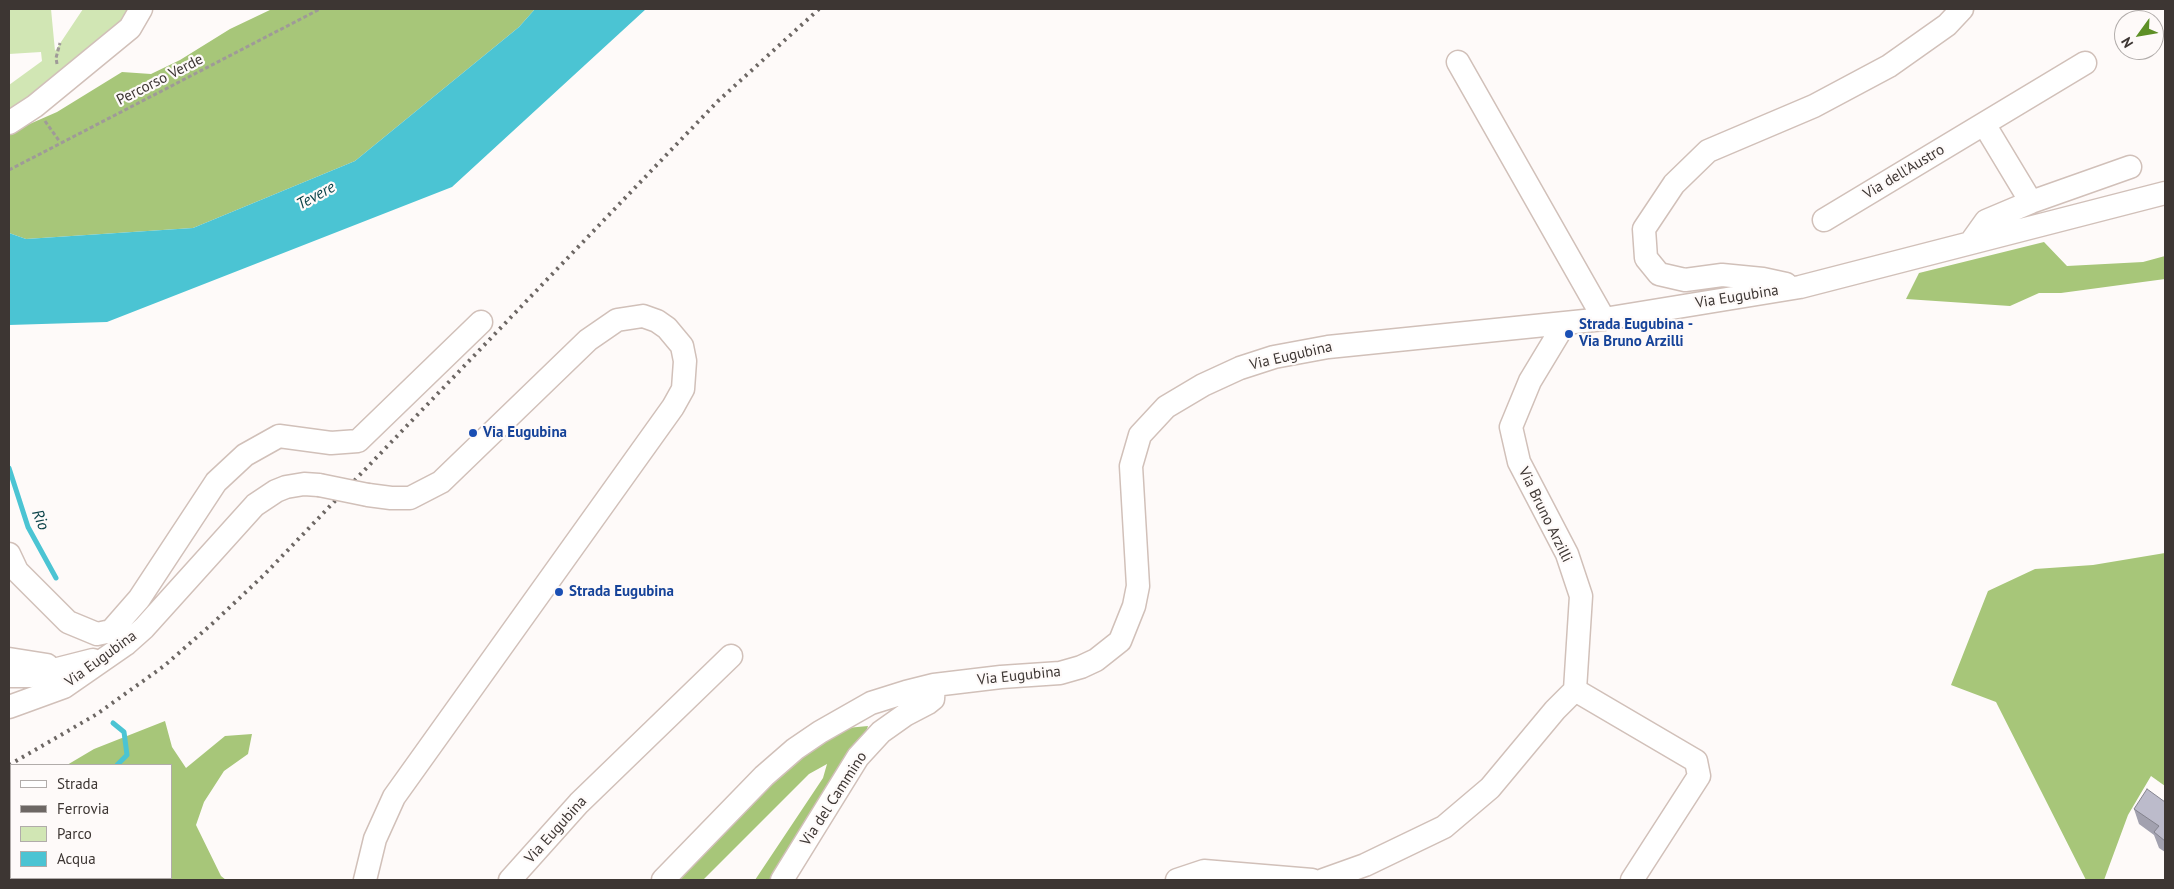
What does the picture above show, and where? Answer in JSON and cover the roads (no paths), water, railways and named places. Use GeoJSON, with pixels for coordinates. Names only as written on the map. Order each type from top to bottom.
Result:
{"type":"FeatureCollection","features":[{"type":"Feature","properties":{"kind":"street"},"geometry":{"type":"LineString","coordinates":[[9,123],[35,106],[130,28],[141,9]]}},
{"type":"Feature","properties":{"kind":"street"},"geometry":{"type":"LineString","coordinates":[[1800,287],[1763,279],[1722,275],[1685,280],[1659,274],[1646,258],[1644,229],[1674,184],[1708,151],[1814,106],[1889,66],[1947,25],[1962,9]]}},
{"type":"Feature","properties":{"kind":"street"},"geometry":{"type":"LineString","coordinates":[[1458,62],[1604,319]]}},
{"type":"Feature","properties":{"kind":"street","name":"Via dell'Austro"},"geometry":{"type":"LineString","coordinates":[[1824,220],[2085,63]]}},
{"type":"Feature","properties":{"kind":"street"},"geometry":{"type":"LineString","coordinates":[[1984,124],[2031,202]]}},
{"type":"Feature","properties":{"kind":"street"},"geometry":{"type":"LineString","coordinates":[[1971,242],[1986,221],[2031,202],[2130,167]]}},
{"type":"Feature","properties":{"kind":"street","name":"Via Eugubina"},"geometry":{"type":"LineString","coordinates":[[662,880],[764,776],[795,749],[820,732],[871,703],[934,685],[1060,672],[1081,667],[1096,660],[1120,641],[1134,606],[1138,586],[1131,466],[1140,435],[1166,407],[1203,385],[1240,368],[1274,357],[1328,347],[1604,319],[1800,287],[2165,192]]}},
{"type":"Feature","properties":{"kind":"street","name":"Via Eugubina"},"geometry":{"type":"LineString","coordinates":[[9,707],[64,687],[116,643],[144,628],[255,505],[276,491],[304,484],[319,485],[368,495],[410,498],[441,482],[588,340],[617,320],[643,316],[657,321],[671,332],[682,346],[685,361],[684,389],[394,796],[375,838],[365,880]]}},
{"type":"Feature","properties":{"kind":"street"},"geometry":{"type":"LineString","coordinates":[[9,676],[30,676],[65,668],[116,643],[138,599],[216,482],[245,455],[279,436],[331,443],[358,441],[481,322]]}},
{"type":"Feature","properties":{"kind":"street","name":"Via Bruno Arzilli"},"geometry":{"type":"LineString","coordinates":[[1565,323],[1530,381],[1511,427],[1519,462],[1567,554],[1580,596],[1575,690]]}},
{"type":"Feature","properties":{"kind":"street"},"geometry":{"type":"LineString","coordinates":[[9,554],[17,570],[68,622],[116,643]]}},
{"type":"Feature","properties":{"kind":"street","name":"Via Eugubina"},"geometry":{"type":"LineString","coordinates":[[510,880],[579,803],[731,656]]}},
{"type":"Feature","properties":{"kind":"street"},"geometry":{"type":"LineString","coordinates":[[9,659],[65,668]]}},
{"type":"Feature","properties":{"kind":"street","name":"Via del Cammino"},"geometry":{"type":"LineString","coordinates":[[782,880],[858,756],[881,732],[933,699],[934,685]]}},
{"type":"Feature","properties":{"kind":"street"},"geometry":{"type":"LineString","coordinates":[[1324,880],[1364,865],[1444,827],[1490,788],[1555,710],[1575,690],[1696,761],[1699,776],[1632,880]]}},
{"type":"Feature","properties":{"kind":"street"},"geometry":{"type":"LineString","coordinates":[[1177,880],[1204,871],[1312,880]]}},
{"type":"Feature","properties":{"kind":"water","name":"Tevere"},"geometry":{"type":"Polygon","coordinates":[[[535,9],[646,9],[452,187],[107,322],[9,325],[9,233],[26,239],[193,228],[355,161],[519,27],[535,9]]]}},
{"type":"Feature","properties":{"kind":"waterway","name":"Rio"},"geometry":{"type":"LineString","coordinates":[[9,468],[28,527],[56,578]]}},
{"type":"Feature","properties":{"kind":"waterway","name":"Rio"},"geometry":{"type":"LineString","coordinates":[[113,723],[124,732],[127,755],[118,764]]}},
{"type":"Feature","properties":{"kind":"railway"},"geometry":{"type":"LineString","coordinates":[[11,764],[97,714],[164,666],[213,623],[264,575],[718,101],[819,9]]}},
{"type":"Feature","properties":{"kind":"place","name":"Strada Eugubina - Via Bruno Arzilli"},"geometry":{"type":"Point","coordinates":[1569,334]}},
{"type":"Feature","properties":{"kind":"place","name":"Via Eugubina"},"geometry":{"type":"Point","coordinates":[473,433]}},
{"type":"Feature","properties":{"kind":"place","name":"Strada Eugubina"},"geometry":{"type":"Point","coordinates":[559,592]}}]}
